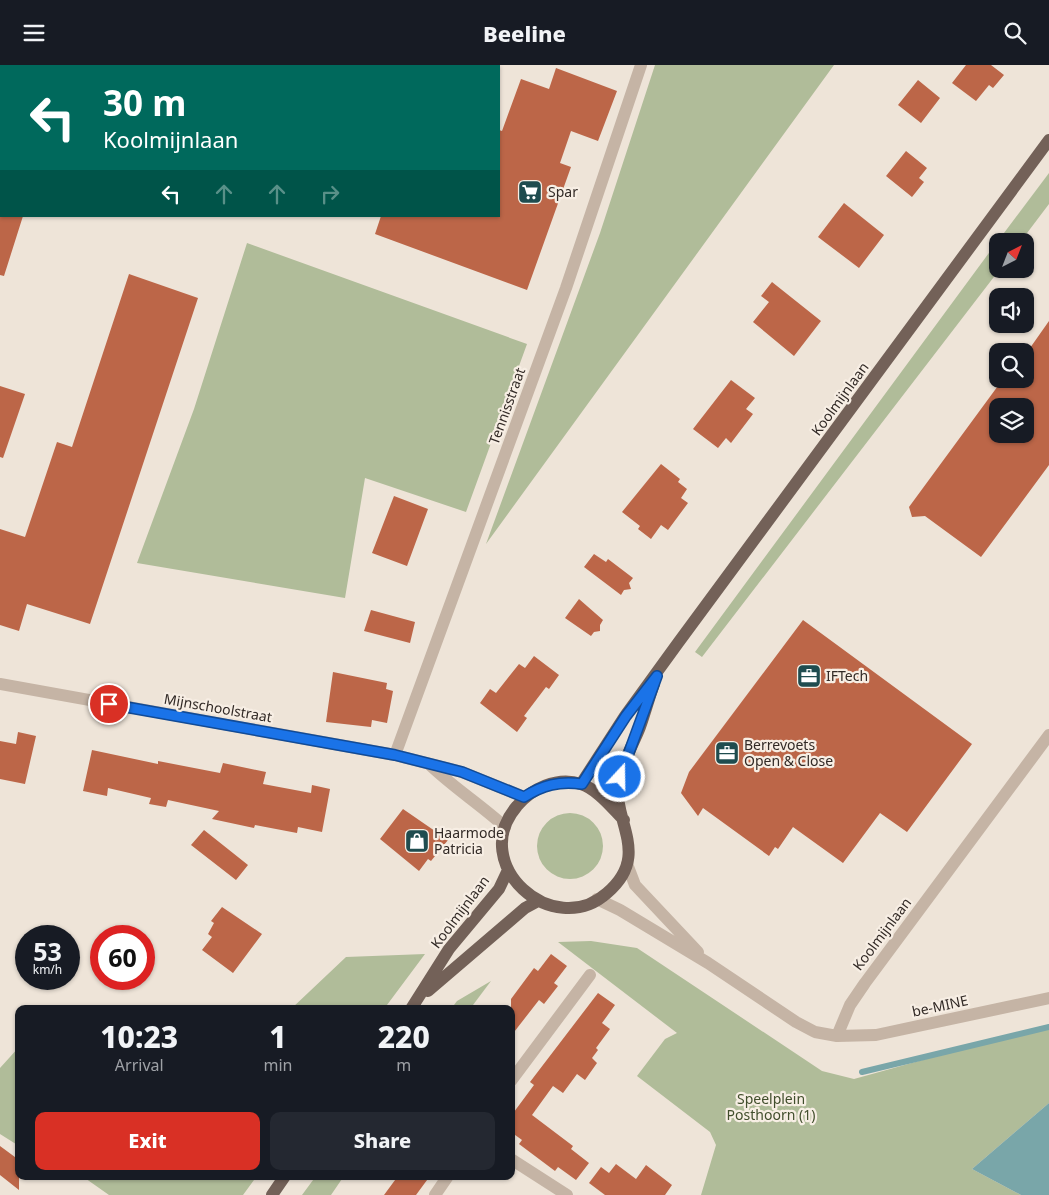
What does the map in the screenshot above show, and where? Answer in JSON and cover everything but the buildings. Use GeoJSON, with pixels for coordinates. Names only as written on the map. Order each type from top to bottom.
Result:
{"type":"FeatureCollection","features":[{"type":"Feature","properties":{"kind":"main road","name":"Koolmijnlaan"},"geometry":{"type":"LineString","coordinates":[[657,676],[617,786],[628,834],[627,864],[619,880],[607,893],[596,899],[570,907],[538,901],[525,894],[508,870],[504,856],[505,827],[513,811],[524,797],[551,783],[582,784],[626,716],[1049,141]]}},
{"type":"Feature","properties":{"kind":"main road"},"geometry":{"type":"LineString","coordinates":[[582,784],[604,799],[624,820]]}},
{"type":"Feature","properties":{"kind":"main road","name":"Koolmijnlaan"},"geometry":{"type":"LineString","coordinates":[[414,1005],[449,949],[499,889],[508,870]]}},
{"type":"Feature","properties":{"kind":"main road","name":"Koolmijnlaan"},"geometry":{"type":"LineString","coordinates":[[421,997],[526,907],[538,901]]}},
{"type":"Feature","properties":{"kind":"main road"},"geometry":{"type":"LineString","coordinates":[[272,1195],[282,1180]]}},
{"type":"Feature","properties":{"kind":"street","name":"Tennisstraat"},"geometry":{"type":"LineString","coordinates":[[395,755],[566,288],[641,65]]}},
{"type":"Feature","properties":{"kind":"street","name":"Mijnschoolstraat"},"geometry":{"type":"LineString","coordinates":[[0,684],[395,755],[462,772],[524,797]]}},
{"type":"Feature","properties":{"kind":"street","name":"Koolmijnlaan"},"geometry":{"type":"LineString","coordinates":[[596,899],[620,910],[708,963],[796,1023],[815,1032],[837,1036],[850,1005],[865,983],[1049,735]]}},
{"type":"Feature","properties":{"kind":"street","name":"Mijnschoolstraat"},"geometry":{"type":"LineString","coordinates":[[430,765],[454,788],[481,805],[505,827]]}},
{"type":"Feature","properties":{"kind":"street","name":"Koolmijnlaan"},"geometry":{"type":"LineString","coordinates":[[627,864],[634,885],[708,963]]}},
{"type":"Feature","properties":{"kind":"street"},"geometry":{"type":"LineString","coordinates":[[515,1076],[590,975]]}},
{"type":"Feature","properties":{"kind":"street","name":"be-MINE"},"geometry":{"type":"LineString","coordinates":[[837,1036],[876,1035],[1049,998]]}},
{"type":"Feature","properties":{"kind":"street"},"geometry":{"type":"LineString","coordinates":[[515,1162],[567,1195]]}},
{"type":"Feature","properties":{"kind":"street"},"geometry":{"type":"LineString","coordinates":[[435,1195],[445,1180]]}},
{"type":"Feature","properties":{"kind":"green space"},"geometry":{"type":"Polygon","coordinates":[[[655,65],[834,65],[486,544],[600,233],[655,65]]]}},
{"type":"Feature","properties":{"kind":"green space"},"geometry":{"type":"Polygon","coordinates":[[[1049,173],[1049,204],[1027,233],[1004,233],[1049,173]]]}},
{"type":"Feature","properties":{"kind":"green space"},"geometry":{"type":"Polygon","coordinates":[[[247,243],[527,344],[466,512],[365,478],[345,598],[137,563],[194,409],[247,243]]]}},
{"type":"Feature","properties":{"kind":"green space"},"geometry":{"type":"Polygon","coordinates":[[[989,253],[989,278],[993,278],[702,657],[695,652],[989,253]]]}},
{"type":"Feature","properties":{"kind":"green space"},"geometry":{"type":"Polygon","coordinates":[[[564,813],[576,813],[588,818],[598,828],[603,840],[601,859],[588,874],[576,879],[564,879],[552,874],[542,864],[537,852],[537,840],[542,828],[552,818],[564,813]]]}},
{"type":"Feature","properties":{"kind":"green space","name":"Speelplein Posthoorn (1)"},"geometry":{"type":"Polygon","coordinates":[[[591,941],[637,948],[822,1071],[854,1079],[1049,1025],[1049,1103],[972,1169],[1021,1195],[701,1195],[716,1145],[710,1132],[637,1076],[665,1039],[677,1033],[558,942],[591,941]]]}},
{"type":"Feature","properties":{"kind":"green space"},"geometry":{"type":"Polygon","coordinates":[[[425,954],[387,1005],[295,1005],[346,957],[425,954]]]}},
{"type":"Feature","properties":{"kind":"green space"},"geometry":{"type":"Polygon","coordinates":[[[491,981],[473,1005],[454,1005],[457,1001],[491,981]]]}},
{"type":"Feature","properties":{"kind":"green space"},"geometry":{"type":"Polygon","coordinates":[[[15,1051],[15,1143],[0,1134],[0,1068],[15,1051]]]}},
{"type":"Feature","properties":{"kind":"green space"},"geometry":{"type":"Polygon","coordinates":[[[88,1180],[254,1180],[243,1195],[109,1195],[88,1180]]]}},
{"type":"Feature","properties":{"kind":"green space"},"geometry":{"type":"Polygon","coordinates":[[[313,1180],[341,1180],[331,1195],[302,1195],[313,1180]]]}},
{"type":"Feature","properties":{"kind":"water"},"geometry":{"type":"Polygon","coordinates":[[[1049,1103],[1049,1195],[1021,1195],[972,1169],[1049,1103]]]}},
{"type":"Feature","properties":{"kind":"waterway"},"geometry":{"type":"LineString","coordinates":[[862,1072],[1049,1027]]}},
{"type":"Feature","properties":{"kind":"place","name":"Spar"},"geometry":{"type":"Point","coordinates":[530,192]}},
{"type":"Feature","properties":{"kind":"place","name":"IFTech"},"geometry":{"type":"Point","coordinates":[809,676]}},
{"type":"Feature","properties":{"kind":"place","name":"Berrevoets Open & Close"},"geometry":{"type":"Point","coordinates":[727,753]}},
{"type":"Feature","properties":{"kind":"place","name":"Haarmode Patricia"},"geometry":{"type":"Point","coordinates":[417,841]}},
{"type":"Feature","properties":{"kind":"route"},"geometry":{"type":"LineString","coordinates":[[109,704],[395,755],[462,772],[524,797],[551,783],[582,784],[626,716],[657,676],[640,727],[620,777]]}}]}
